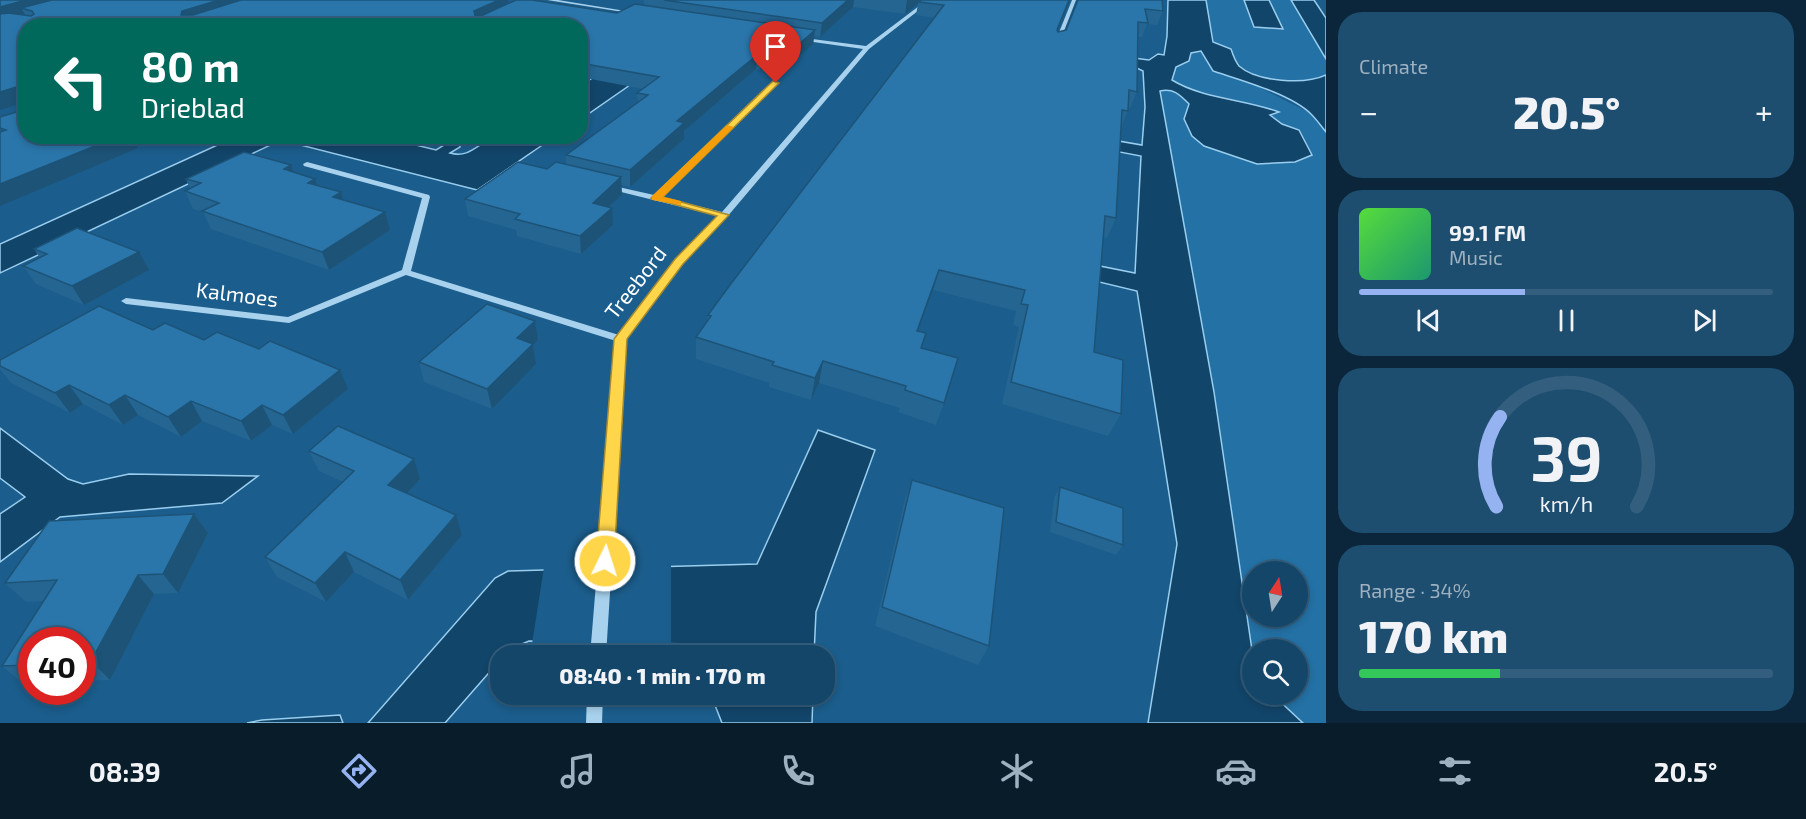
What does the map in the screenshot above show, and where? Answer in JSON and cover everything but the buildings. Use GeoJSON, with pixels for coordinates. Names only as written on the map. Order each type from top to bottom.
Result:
{"type":"FeatureCollection","features":[{"type":"Feature","properties":{"kind":"street"},"geometry":{"type":"LineString","coordinates":[[549,0],[642,14]]}},
{"type":"Feature","properties":{"kind":"street","name":"Treebord"},"geometry":{"type":"LineString","coordinates":[[599,645],[621,339],[679,261],[724,215],[867,48],[930,0]]}},
{"type":"Feature","properties":{"kind":"street"},"geometry":{"type":"LineString","coordinates":[[1056,44],[1074,0]]}},
{"type":"Feature","properties":{"kind":"street"},"geometry":{"type":"LineString","coordinates":[[791,36],[867,48]]}},
{"type":"Feature","properties":{"kind":"street"},"geometry":{"type":"LineString","coordinates":[[656,198],[776,83]]}},
{"type":"Feature","properties":{"kind":"street"},"geometry":{"type":"LineString","coordinates":[[307,164],[426,197],[406,272],[621,339]]}},
{"type":"Feature","properties":{"kind":"street"},"geometry":{"type":"LineString","coordinates":[[601,184],[724,215]]}},
{"type":"Feature","properties":{"kind":"street","name":"Kalmoes"},"geometry":{"type":"LineString","coordinates":[[126,301],[289,320],[406,272]]}},
{"type":"Feature","properties":{"kind":"street"},"geometry":{"type":"LineString","coordinates":[[594,723],[595,705]]}},
{"type":"Feature","properties":{"kind":"shaded area"},"geometry":{"type":"Polygon","coordinates":[[[1168,0],[1206,0],[1213,42],[1231,49],[1239,66],[1247,71],[1269,79],[1294,81],[1326,75],[1326,132],[1311,114],[1291,100],[1265,88],[1213,71],[1201,51],[1191,53],[1189,61],[1176,67],[1172,80],[1184,86],[1279,112],[1270,115],[1282,124],[1299,130],[1312,155],[1295,162],[1257,164],[1204,146],[1192,136],[1184,119],[1189,104],[1173,91],[1160,91],[1214,392],[1242,582],[1242,627],[1249,627],[1250,639],[1242,639],[1242,705],[1284,705],[1303,723],[1148,723],[1177,544],[1137,291],[979,253],[1030,252],[1135,273],[1141,156],[1010,131],[1015,123],[1142,145],[1145,107],[1143,71],[1110,55],[1149,60],[1158,54],[1164,55],[1168,0]]]}},
{"type":"Feature","properties":{"kind":"shaded area"},"geometry":{"type":"Polygon","coordinates":[[[1206,0],[1244,0],[1254,27],[1282,29],[1269,0],[1291,0],[1326,59],[1326,75],[1294,81],[1269,79],[1257,76],[1239,66],[1231,49],[1213,42],[1206,0]]]}},
{"type":"Feature","properties":{"kind":"shaded area"},"geometry":{"type":"Polygon","coordinates":[[[1244,0],[1269,0],[1283,29],[1254,27],[1244,0]]]}},
{"type":"Feature","properties":{"kind":"shaded area"},"geometry":{"type":"Polygon","coordinates":[[[1291,0],[1314,0],[1326,18],[1326,59],[1291,0]]]}},
{"type":"Feature","properties":{"kind":"shaded area"},"geometry":{"type":"Polygon","coordinates":[[[1201,51],[1255,85],[1310,113],[1326,132],[1326,723],[1303,723],[1284,705],[1308,705],[1308,639],[1250,639],[1249,627],[1308,627],[1308,561],[1242,561],[1242,582],[1214,392],[1160,91],[1175,91],[1189,104],[1276,162],[1295,162],[1299,130],[1282,124],[1269,115],[1278,112],[1197,91],[1172,80],[1176,67],[1189,61],[1191,53],[1201,51]]]}},
{"type":"Feature","properties":{"kind":"shaded area"},"geometry":{"type":"Polygon","coordinates":[[[666,60],[588,114],[588,81],[602,72],[666,60]]]}},
{"type":"Feature","properties":{"kind":"shaded area"},"geometry":{"type":"Polygon","coordinates":[[[220,144],[273,144],[0,273],[0,244],[220,144]]]}},
{"type":"Feature","properties":{"kind":"shaded area"},"geometry":{"type":"Polygon","coordinates":[[[297,144],[412,144],[436,150],[446,144],[460,144],[460,147],[450,153],[464,154],[483,144],[544,144],[477,190],[297,144]]]}},
{"type":"Feature","properties":{"kind":"shaded area"},"geometry":{"type":"Polygon","coordinates":[[[0,428],[68,479],[83,484],[129,474],[258,476],[222,503],[60,517],[0,562],[0,514],[25,497],[0,478],[0,428]]]}},
{"type":"Feature","properties":{"kind":"shaded area"},"geometry":{"type":"Polygon","coordinates":[[[818,430],[875,450],[816,612],[814,645],[529,641],[520,645],[490,645],[490,672],[445,723],[368,723],[495,578],[508,571],[757,564],[818,430]]]}},
{"type":"Feature","properties":{"kind":"shaded area"},"geometry":{"type":"Polygon","coordinates":[[[715,705],[813,705],[812,723],[722,723],[715,705]]]}},
{"type":"Feature","properties":{"kind":"shaded area"},"geometry":{"type":"Polygon","coordinates":[[[340,715],[343,723],[247,723],[262,720],[340,715]]]}},
{"type":"Feature","properties":{"kind":"pier"},"geometry":{"type":"Polygon","coordinates":[[[671,564],[671,645],[532,644],[544,567],[671,564]]]}},
{"type":"Feature","properties":{"kind":"slow traffic"},"geometry":{"type":"LineString","coordinates":[[677,203],[656,198],[730,127]]}},
{"type":"Feature","properties":{"kind":"route"},"geometry":{"type":"LineString","coordinates":[[605,561],[621,339],[679,261],[724,215],[656,198],[776,83]]}}]}
